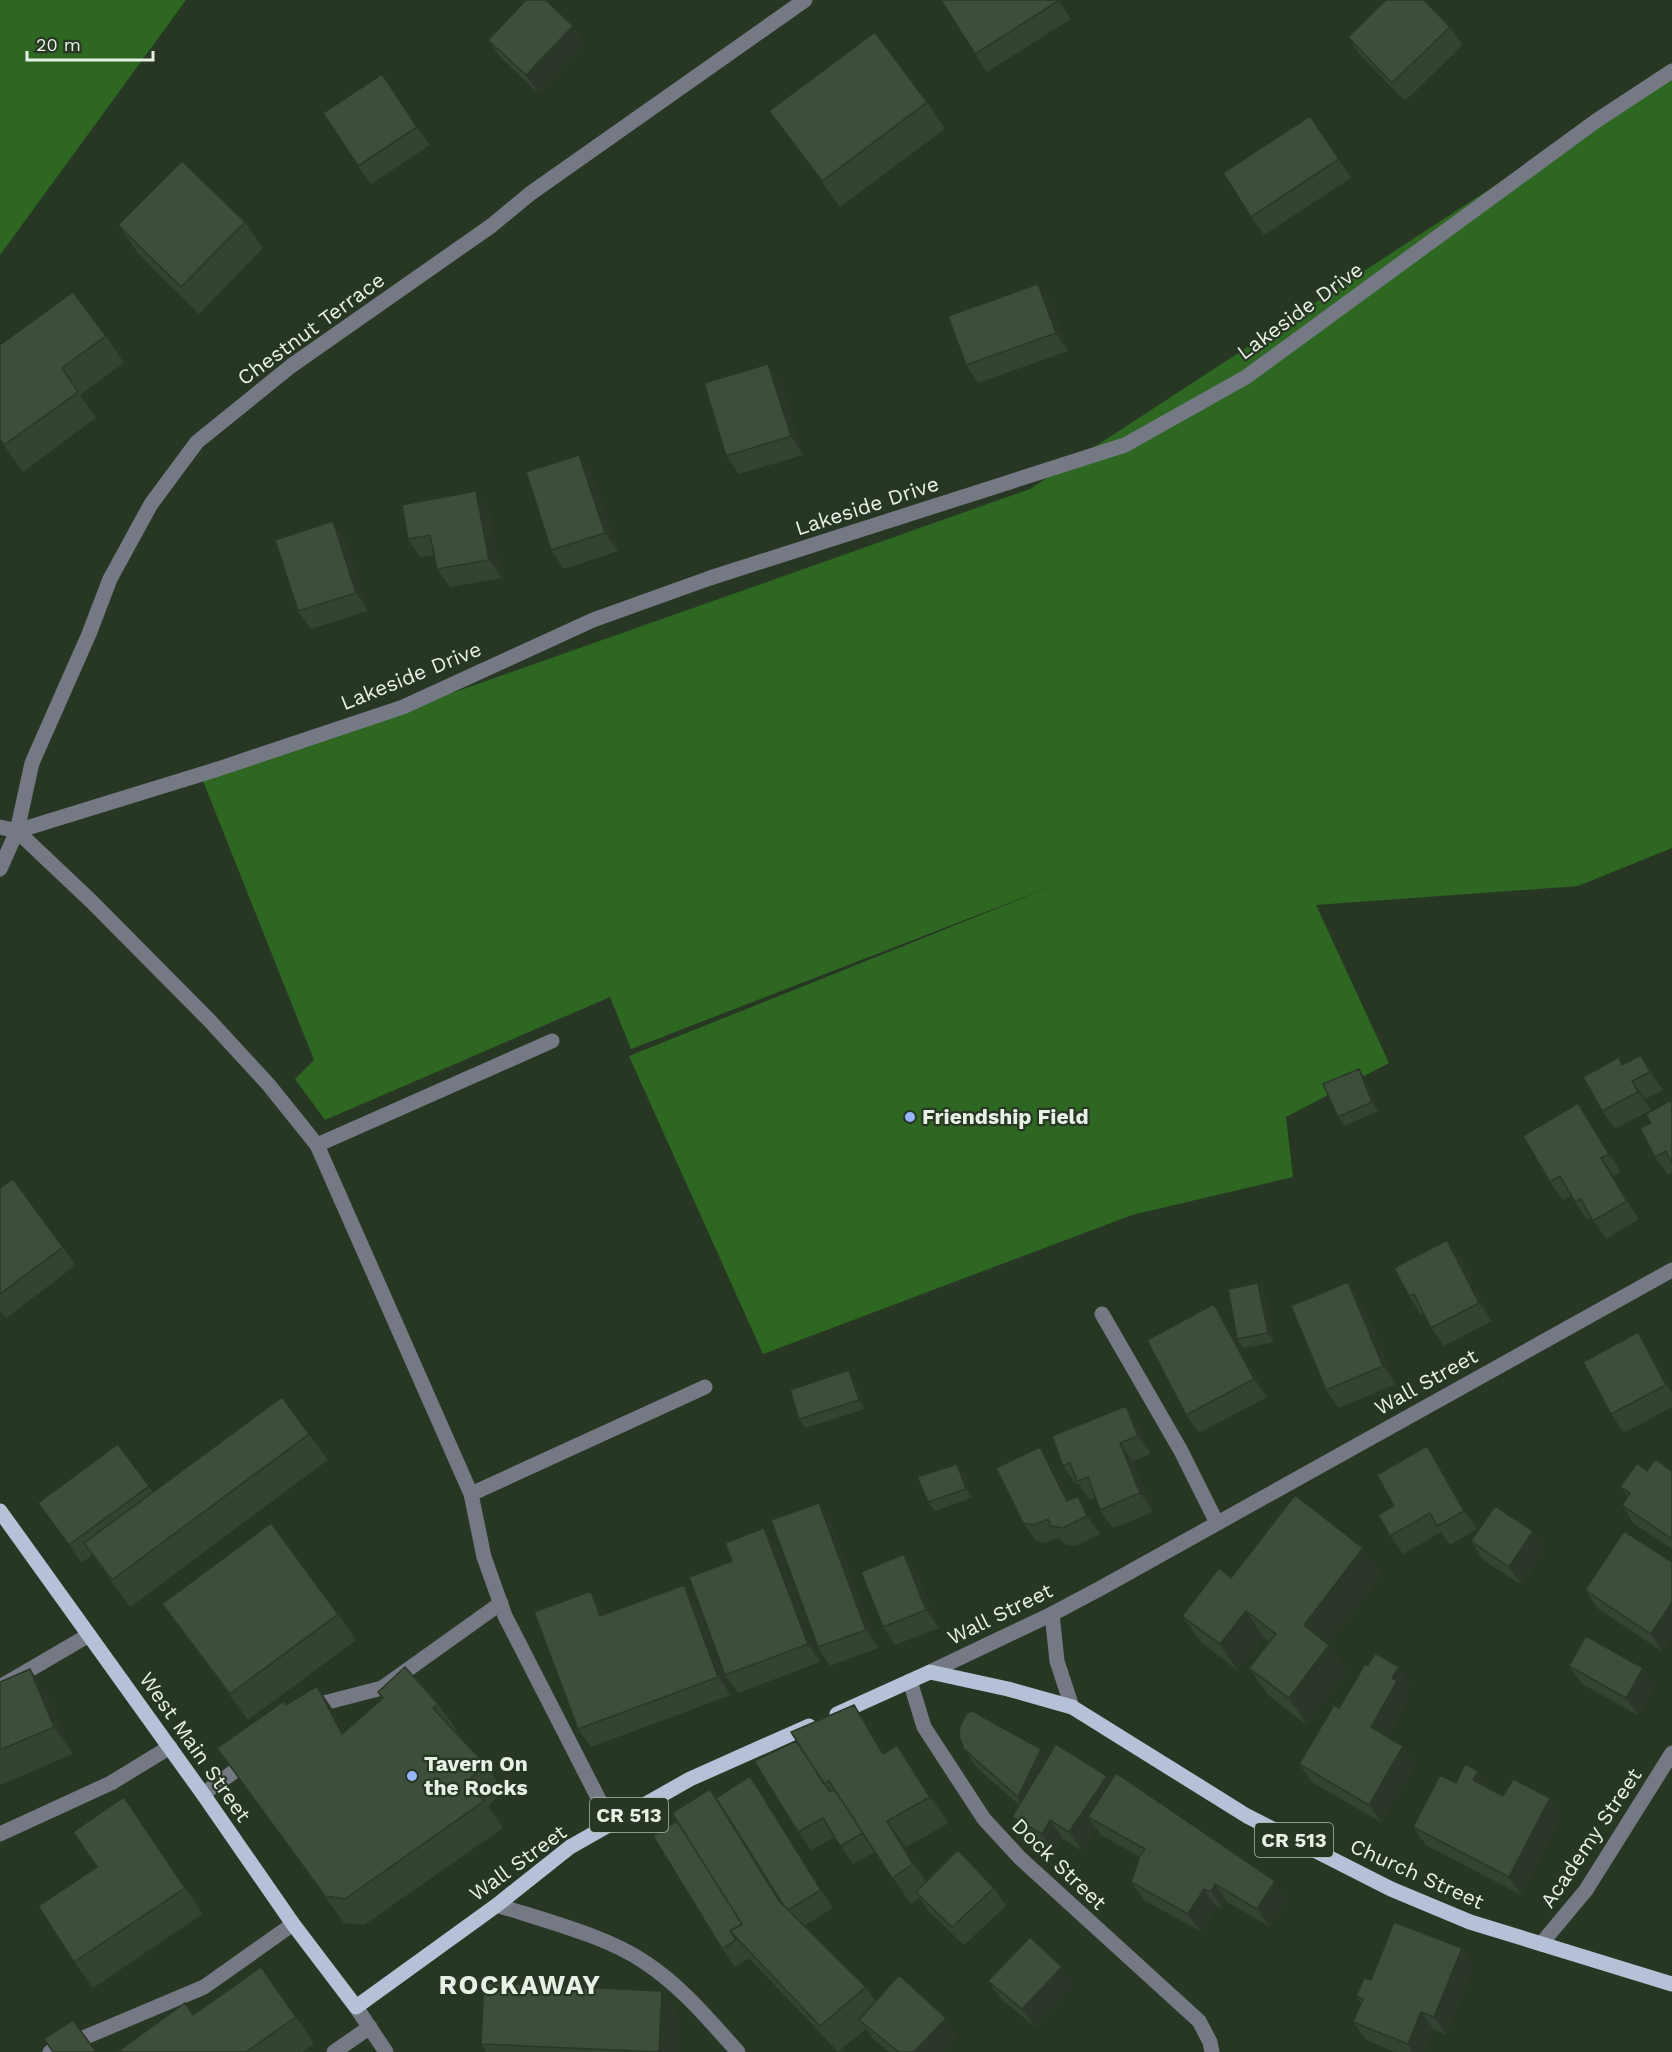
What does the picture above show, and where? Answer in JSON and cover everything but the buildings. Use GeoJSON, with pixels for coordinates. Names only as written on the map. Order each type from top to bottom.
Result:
{"type":"FeatureCollection","features":[{"type":"Feature","properties":{"kind":"main road","name":"West Main Street"},"geometry":{"type":"LineString","coordinates":[[0,1511],[170,1747],[293,1924],[356,2007]]}},
{"type":"Feature","properties":{"kind":"main road","name":"Wall Street"},"geometry":{"type":"LineString","coordinates":[[356,2007],[497,1905],[570,1847],[690,1779],[930,1672]]}},
{"type":"Feature","properties":{"kind":"main road","name":"Church Street"},"geometry":{"type":"LineString","coordinates":[[930,1672],[1008,1689],[1072,1707],[1247,1816],[1392,1889],[1470,1922],[1672,1984]]}},
{"type":"Feature","properties":{"kind":"street","name":"Chestnut Terrace"},"geometry":{"type":"LineString","coordinates":[[0,869],[17,831],[32,763],[89,634],[110,579],[151,504],[196,442],[291,366],[491,226],[531,193],[805,0]]}},
{"type":"Feature","properties":{"kind":"street","name":"Lakeside Drive"},"geometry":{"type":"LineString","coordinates":[[17,831],[218,769],[403,707],[593,620],[710,578],[1125,445],[1246,377],[1596,121],[1672,71]]}},
{"type":"Feature","properties":{"kind":"street"},"geometry":{"type":"LineString","coordinates":[[0,827],[17,831],[91,901],[209,1020],[268,1084],[317,1145],[471,1494],[484,1557],[505,1616],[612,1825]]}},
{"type":"Feature","properties":{"kind":"street"},"geometry":{"type":"LineString","coordinates":[[0,849],[17,831]]}},
{"type":"Feature","properties":{"kind":"street"},"geometry":{"type":"LineString","coordinates":[[317,1145],[552,1041]]}},
{"type":"Feature","properties":{"kind":"street","name":"Wall Street"},"geometry":{"type":"LineString","coordinates":[[930,1672],[1052,1614],[1672,1270]]}},
{"type":"Feature","properties":{"kind":"street"},"geometry":{"type":"LineString","coordinates":[[1102,1314],[1181,1451],[1217,1523]]}},
{"type":"Feature","properties":{"kind":"street"},"geometry":{"type":"LineString","coordinates":[[471,1494],[705,1387]]}},
{"type":"Feature","properties":{"kind":"street"},"geometry":{"type":"LineString","coordinates":[[301,1716],[320,1704],[382,1688],[501,1603]]}},
{"type":"Feature","properties":{"kind":"street"},"geometry":{"type":"LineString","coordinates":[[1052,1614],[1057,1661],[1072,1707]]}},
{"type":"Feature","properties":{"kind":"street"},"geometry":{"type":"LineString","coordinates":[[0,1687],[89,1635]]}},
{"type":"Feature","properties":{"kind":"street","name":"Dock Street"},"geometry":{"type":"LineString","coordinates":[[910,1681],[924,1727],[984,1819],[1020,1858],[1199,2022],[1212,2052]]}},
{"type":"Feature","properties":{"kind":"street"},"geometry":{"type":"LineString","coordinates":[[0,1834],[111,1783],[170,1747]]}},
{"type":"Feature","properties":{"kind":"street"},"geometry":{"type":"LineString","coordinates":[[203,1794],[259,1753]]}},
{"type":"Feature","properties":{"kind":"street","name":"Academy Street"},"geometry":{"type":"LineString","coordinates":[[1541,1944],[1586,1890],[1672,1753]]}},
{"type":"Feature","properties":{"kind":"street"},"geometry":{"type":"LineString","coordinates":[[497,1905],[612,1944],[646,1962],[686,1995],[738,2052]]}},
{"type":"Feature","properties":{"kind":"street"},"geometry":{"type":"LineString","coordinates":[[50,2052],[204,1987],[293,1924]]}},
{"type":"Feature","properties":{"kind":"street"},"geometry":{"type":"LineString","coordinates":[[356,2007],[386,2052]]}},
{"type":"Feature","properties":{"kind":"street"},"geometry":{"type":"LineString","coordinates":[[334,2052],[370,2027]]}},
{"type":"Feature","properties":{"kind":"green space"},"geometry":{"type":"Polygon","coordinates":[[[0,0],[186,0],[0,255],[0,0]]]}},
{"type":"Feature","properties":{"kind":"green space"},"geometry":{"type":"Polygon","coordinates":[[[1672,70],[1672,848],[1578,886],[1316,905],[1389,1063],[1286,1117],[1293,1177],[1132,1215],[763,1354],[629,1056],[1063,882],[631,1049],[610,997],[325,1120],[295,1079],[314,1060],[203,781],[1030,489],[1672,70]]]}},
{"type":"Feature","properties":{"kind":"place","name":"Friendship Field"},"geometry":{"type":"Point","coordinates":[910,1117]}},
{"type":"Feature","properties":{"kind":"place","name":"Tavern On the Rocks"},"geometry":{"type":"Point","coordinates":[412,1776]}},
{"type":"Feature","properties":{"kind":"district","name":"ROCKAWAY"},"geometry":{"type":"Point","coordinates":[520,1985]}}]}
